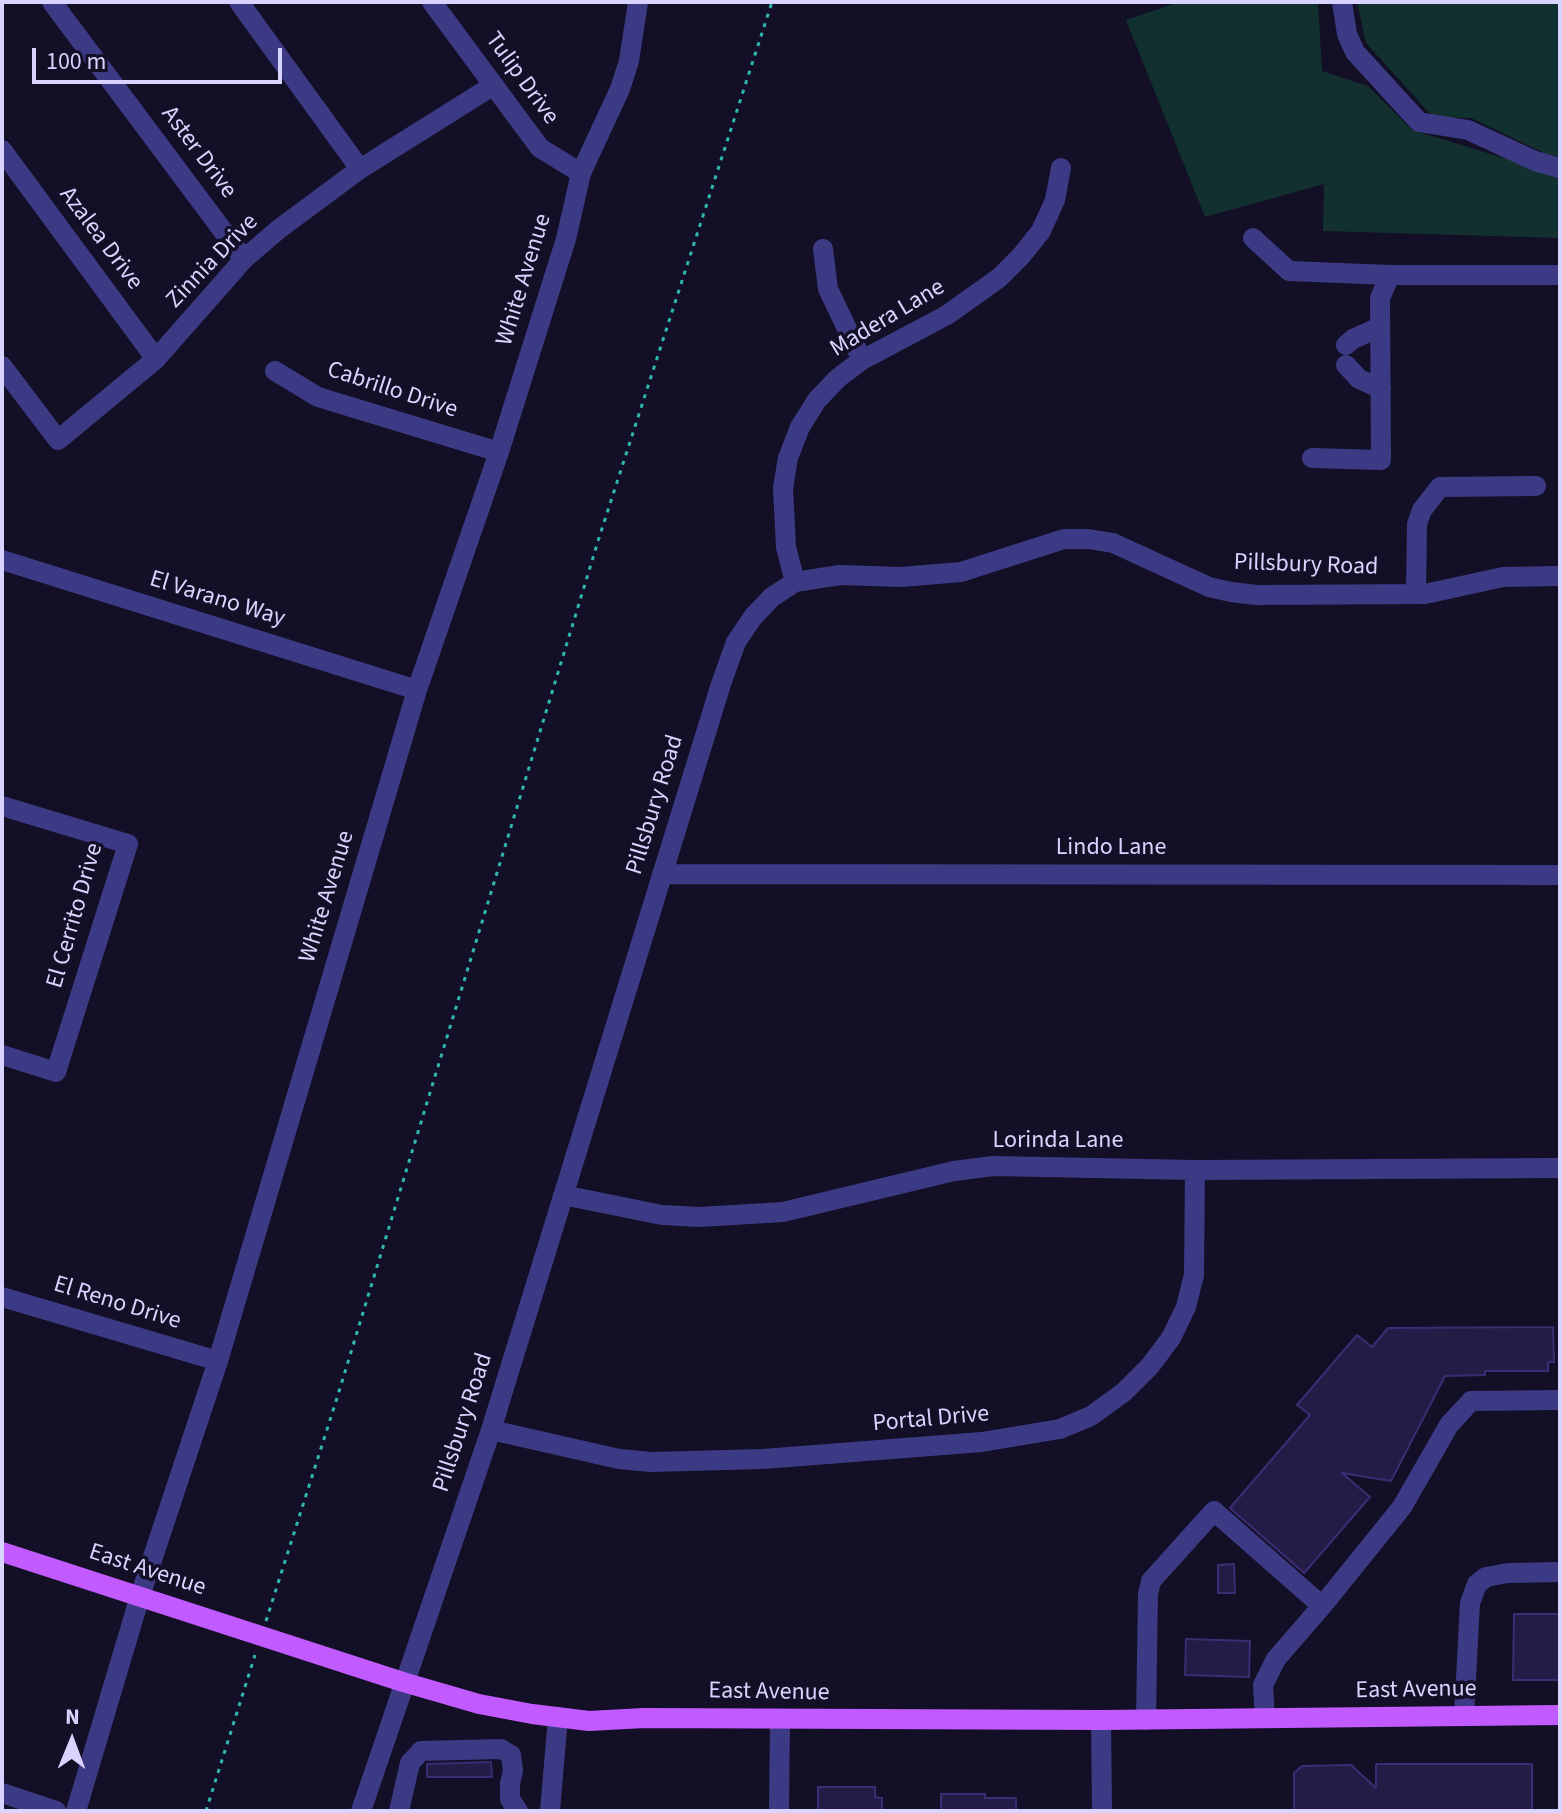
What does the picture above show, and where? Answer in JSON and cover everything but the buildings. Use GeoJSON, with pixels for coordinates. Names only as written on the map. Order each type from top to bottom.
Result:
{"type":"FeatureCollection","features":[{"type":"Feature","properties":{"kind":"main road","name":"East Avenue"},"geometry":{"type":"LineString","coordinates":[[2,1552],[479,1704],[589,1721],[644,1718],[1146,1720],[1560,1715]]}},
{"type":"Feature","properties":{"kind":"street","name":"Aster Drive"},"geometry":{"type":"LineString","coordinates":[[52,2],[244,259]]}},
{"type":"Feature","properties":{"kind":"street"},"geometry":{"type":"LineString","coordinates":[[239,2],[360,169]]}},
{"type":"Feature","properties":{"kind":"street","name":"Tulip Drive"},"geometry":{"type":"LineString","coordinates":[[432,2],[540,148],[581,173]]}},
{"type":"Feature","properties":{"kind":"street","name":"White Avenue"},"geometry":{"type":"LineString","coordinates":[[76,1811],[140,1596],[218,1361],[417,690],[499,452],[566,239],[581,173],[620,89],[629,61],[638,2]]}},
{"type":"Feature","properties":{"kind":"street"},"geometry":{"type":"LineString","coordinates":[[1342,2],[1347,34],[1355,52],[1419,122],[1468,130],[1535,161],[1560,168]]}},
{"type":"Feature","properties":{"kind":"street","name":"Zinnia Drive"},"geometry":{"type":"LineString","coordinates":[[2,366],[58,440],[156,359],[244,259],[279,229],[360,169],[494,85]]}},
{"type":"Feature","properties":{"kind":"street","name":"Azalea Drive"},"geometry":{"type":"LineString","coordinates":[[2,150],[156,359]]}},
{"type":"Feature","properties":{"kind":"street","name":"Madera Lane"},"geometry":{"type":"LineString","coordinates":[[795,582],[783,518],[783,488],[788,458],[800,427],[817,400],[838,378],[862,360],[947,315],[999,278],[1041,231],[1055,200],[1061,168]]}},
{"type":"Feature","properties":{"kind":"street"},"geometry":{"type":"LineString","coordinates":[[1253,238],[1289,271],[1390,275],[1560,275]]}},
{"type":"Feature","properties":{"kind":"street"},"geometry":{"type":"LineString","coordinates":[[823,249],[828,289],[862,360]]}},
{"type":"Feature","properties":{"kind":"street"},"geometry":{"type":"LineString","coordinates":[[1312,458],[1381,460],[1380,298],[1390,275]]}},
{"type":"Feature","properties":{"kind":"street"},"geometry":{"type":"LineString","coordinates":[[1380,327],[1353,339],[1346,355],[1359,379],[1381,389]]}},
{"type":"Feature","properties":{"kind":"street","name":"Cabrillo Drive"},"geometry":{"type":"LineString","coordinates":[[275,371],[318,397],[499,452]]}},
{"type":"Feature","properties":{"kind":"street"},"geometry":{"type":"LineString","coordinates":[[1416,594],[1417,524],[1422,510],[1440,487],[1536,486]]}},
{"type":"Feature","properties":{"kind":"street","name":"Pillsbury Road"},"geometry":{"type":"LineString","coordinates":[[361,1811],[491,1430],[736,642],[772,597],[795,582],[840,575],[901,577],[961,572],[1064,539],[1113,543],[1209,587],[1231,592],[1416,594],[1503,577],[1560,576]]}},
{"type":"Feature","properties":{"kind":"street","name":"El Varano Way"},"geometry":{"type":"LineString","coordinates":[[2,560],[417,690]]}},
{"type":"Feature","properties":{"kind":"street","name":"El Cerrito Drive"},"geometry":{"type":"LineString","coordinates":[[2,806],[128,844],[56,1072],[2,1055]]}},
{"type":"Feature","properties":{"kind":"street","name":"Lindo Lane"},"geometry":{"type":"LineString","coordinates":[[662,874],[1560,875]]}},
{"type":"Feature","properties":{"kind":"street","name":"Lorinda Lane"},"geometry":{"type":"LineString","coordinates":[[563,1195],[662,1215],[743,1216],[809,1207],[954,1171],[993,1166],[1195,1170],[1560,1168]]}},
{"type":"Feature","properties":{"kind":"street","name":"Portal Drive"},"geometry":{"type":"LineString","coordinates":[[491,1430],[619,1459],[651,1462],[763,1459],[982,1442],[1060,1429],[1091,1416],[1124,1392],[1150,1366],[1171,1338],[1186,1307],[1194,1275],[1195,1170]]}},
{"type":"Feature","properties":{"kind":"street","name":"El Reno Drive"},"geometry":{"type":"LineString","coordinates":[[2,1297],[218,1361]]}},
{"type":"Feature","properties":{"kind":"street"},"geometry":{"type":"LineString","coordinates":[[1265,1718],[1263,1685],[1276,1659],[1402,1507],[1449,1425],[1471,1401],[1560,1400]]}},
{"type":"Feature","properties":{"kind":"street"},"geometry":{"type":"LineString","coordinates":[[1146,1720],[1148,1594],[1151,1581],[1214,1511],[1322,1606]]}},
{"type":"Feature","properties":{"kind":"street"},"geometry":{"type":"LineString","coordinates":[[1464,1716],[1470,1603],[1477,1584],[1486,1577],[1508,1573],[1560,1572]]}},
{"type":"Feature","properties":{"kind":"street"},"geometry":{"type":"LineString","coordinates":[[550,1811],[558,1717]]}},
{"type":"Feature","properties":{"kind":"street"},"geometry":{"type":"LineString","coordinates":[[779,1811],[780,1720]]}},
{"type":"Feature","properties":{"kind":"street"},"geometry":{"type":"LineString","coordinates":[[1101,1720],[1102,1811]]}},
{"type":"Feature","properties":{"kind":"street"},"geometry":{"type":"LineString","coordinates":[[399,1811],[410,1763],[421,1751],[501,1749],[511,1755],[510,1799],[518,1811]]}},
{"type":"Feature","properties":{"kind":"street"},"geometry":{"type":"LineString","coordinates":[[2,1793],[56,1811]]}},
{"type":"Feature","properties":{"kind":"path"},"geometry":{"type":"LineString","coordinates":[[206,1811],[337,1398],[604,523],[772,2]]}},
{"type":"Feature","properties":{"kind":"green space"},"geometry":{"type":"Polygon","coordinates":[[[1179,2],[1318,2],[1322,71],[1368,86],[1412,130],[1560,175],[1560,238],[1323,231],[1324,184],[1205,217],[1126,20],[1179,2]]]}},
{"type":"Feature","properties":{"kind":"green space"},"geometry":{"type":"Polygon","coordinates":[[[1357,2],[1560,2],[1560,157],[1546,154],[1471,118],[1433,117],[1366,43],[1357,2]]]}}]}
